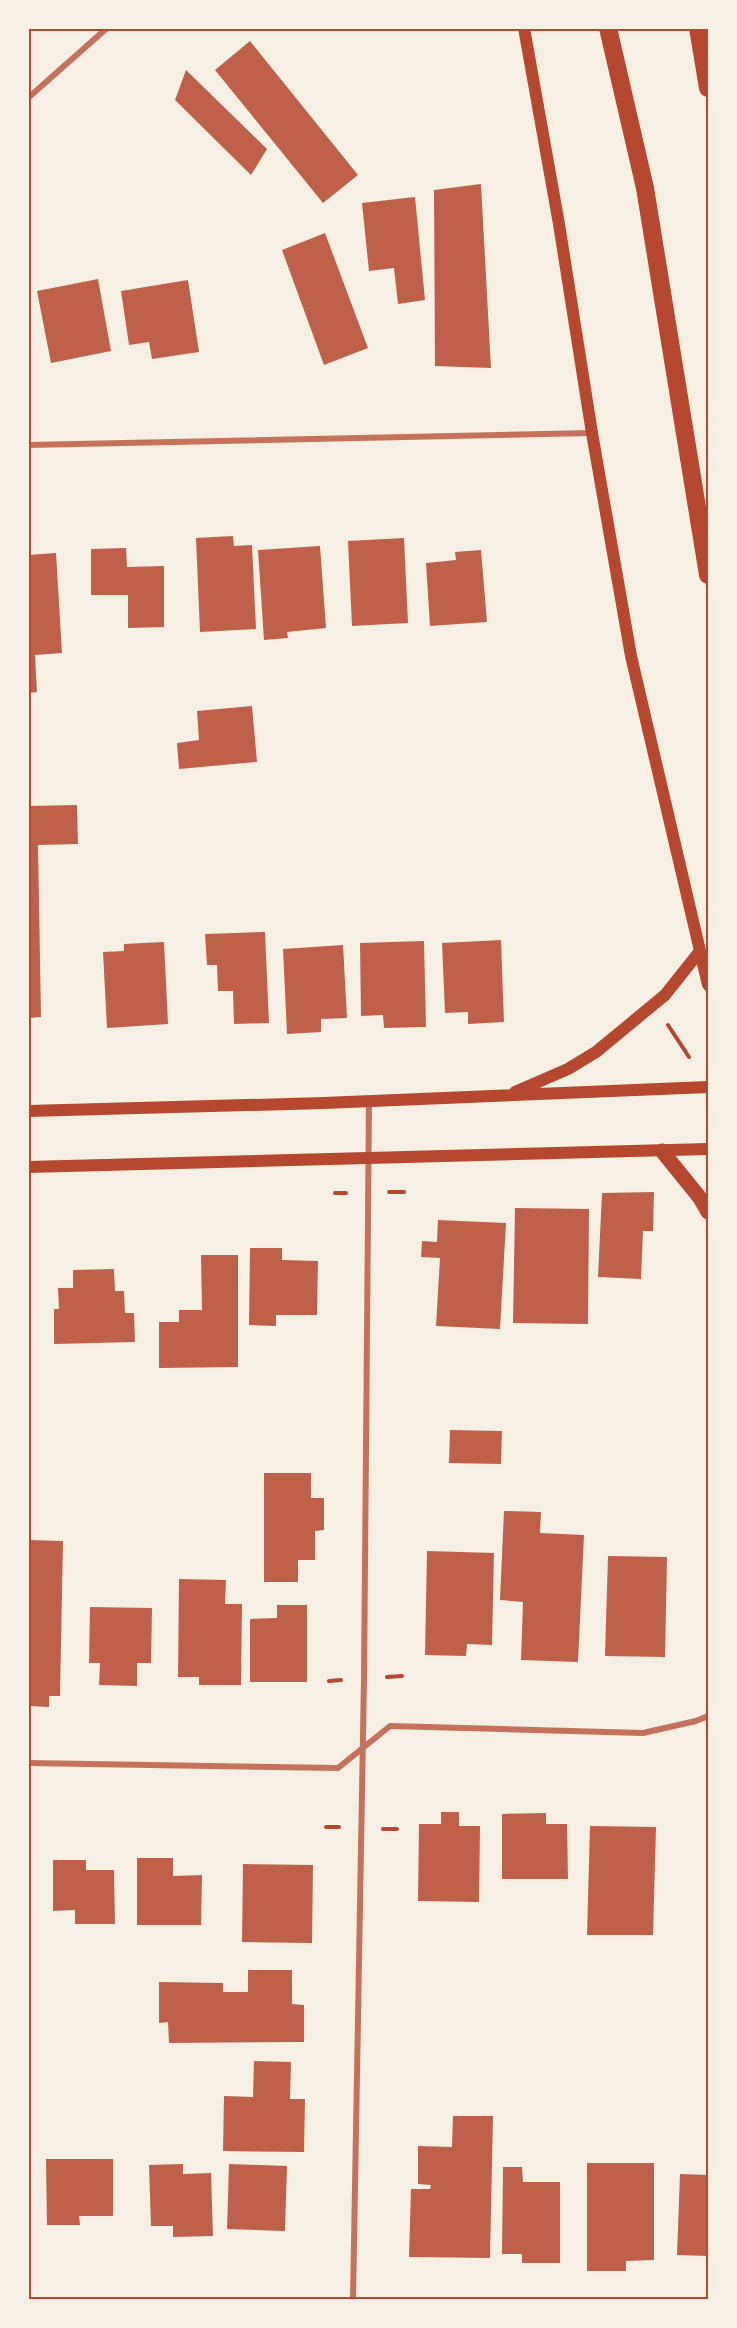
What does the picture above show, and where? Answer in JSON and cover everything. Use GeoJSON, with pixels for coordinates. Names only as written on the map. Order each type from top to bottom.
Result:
{"type":"FeatureCollection","features":[{"type":"Feature","properties":{"kind":"highway"},"geometry":{"type":"LineString","coordinates":[[608,28],[645,188],[708,575]]}},
{"type":"Feature","properties":{"kind":"highway"},"geometry":{"type":"LineString","coordinates":[[698,28],[708,88]]}},
{"type":"Feature","properties":{"kind":"main road"},"geometry":{"type":"LineString","coordinates":[[524,28],[560,224],[592,433],[631,656],[708,985]]}},
{"type":"Feature","properties":{"kind":"main road"},"geometry":{"type":"LineString","coordinates":[[508,1095],[568,1069],[596,1052],[665,995],[700,951]]}},
{"type":"Feature","properties":{"kind":"main road"},"geometry":{"type":"LineString","coordinates":[[28,1110],[369,1101],[708,1087]]}},
{"type":"Feature","properties":{"kind":"main road"},"geometry":{"type":"LineString","coordinates":[[28,1167],[708,1149]]}},
{"type":"Feature","properties":{"kind":"main road"},"geometry":{"type":"LineString","coordinates":[[662,1151],[700,1198],[708,1212]]}},
{"type":"Feature","properties":{"kind":"street"},"geometry":{"type":"LineString","coordinates":[[28,98],[107,28]]}},
{"type":"Feature","properties":{"kind":"street"},"geometry":{"type":"LineString","coordinates":[[28,445],[592,433]]}},
{"type":"Feature","properties":{"kind":"street"},"geometry":{"type":"LineString","coordinates":[[353,2300],[363,1748],[369,1101]]}},
{"type":"Feature","properties":{"kind":"street"},"geometry":{"type":"LineString","coordinates":[[28,1763],[338,1768],[390,1725],[643,1733],[696,1721],[708,1716]]}},
{"type":"Feature","properties":{"kind":"path"},"geometry":{"type":"LineString","coordinates":[[664,1017],[688,1057]]}},
{"type":"Feature","properties":{"kind":"building"},"geometry":{"type":"Polygon","coordinates":[[[250,41],[358,175],[323,203],[215,70],[250,41]]]}},
{"type":"Feature","properties":{"kind":"building"},"geometry":{"type":"Polygon","coordinates":[[[186,70],[267,149],[251,175],[175,100],[186,70]]]}},
{"type":"Feature","properties":{"kind":"building"},"geometry":{"type":"Polygon","coordinates":[[[481,184],[491,368],[435,366],[434,190],[481,184]]]}},
{"type":"Feature","properties":{"kind":"building"},"geometry":{"type":"Polygon","coordinates":[[[415,197],[425,300],[398,304],[394,268],[369,271],[362,203],[415,197]]]}},
{"type":"Feature","properties":{"kind":"building"},"geometry":{"type":"Polygon","coordinates":[[[325,233],[368,348],[324,365],[282,250],[325,233]]]}},
{"type":"Feature","properties":{"kind":"building"},"geometry":{"type":"Polygon","coordinates":[[[98,279],[111,351],[51,363],[37,291],[98,279]]]}},
{"type":"Feature","properties":{"kind":"building"},"geometry":{"type":"Polygon","coordinates":[[[188,280],[199,352],[152,359],[149,342],[129,345],[121,291],[188,280]]]}},
{"type":"Feature","properties":{"kind":"building"},"geometry":{"type":"Polygon","coordinates":[[[233,536],[234,546],[252,545],[256,629],[200,632],[196,538],[233,536]]]}},
{"type":"Feature","properties":{"kind":"building"},"geometry":{"type":"Polygon","coordinates":[[[404,538],[408,623],[352,626],[348,541],[404,538]]]}},
{"type":"Feature","properties":{"kind":"building"},"geometry":{"type":"Polygon","coordinates":[[[320,546],[326,628],[287,632],[288,638],[264,640],[258,550],[320,546]]]}},
{"type":"Feature","properties":{"kind":"building"},"geometry":{"type":"Polygon","coordinates":[[[126,548],[127,567],[164,566],[164,627],[128,628],[128,595],[91,595],[91,549],[126,548]]]}},
{"type":"Feature","properties":{"kind":"building"},"geometry":{"type":"Polygon","coordinates":[[[481,550],[487,622],[430,626],[426,563],[456,560],[455,552],[481,550]]]}},
{"type":"Feature","properties":{"kind":"building"},"geometry":{"type":"Polygon","coordinates":[[[56,553],[62,653],[35,655],[37,692],[28,693],[28,555],[56,553]]]}},
{"type":"Feature","properties":{"kind":"building"},"geometry":{"type":"Polygon","coordinates":[[[252,706],[257,762],[179,769],[177,743],[199,740],[197,711],[252,706]]]}},
{"type":"Feature","properties":{"kind":"building"},"geometry":{"type":"Polygon","coordinates":[[[77,805],[78,844],[38,845],[41,1017],[28,1018],[28,806],[77,805]]]}},
{"type":"Feature","properties":{"kind":"building"},"geometry":{"type":"Polygon","coordinates":[[[265,932],[269,1023],[234,1024],[233,991],[218,991],[217,965],[207,965],[205,934],[265,932]]]}},
{"type":"Feature","properties":{"kind":"building"},"geometry":{"type":"Polygon","coordinates":[[[501,940],[504,1022],[468,1024],[468,1012],[445,1013],[442,943],[501,940]]]}},
{"type":"Feature","properties":{"kind":"building"},"geometry":{"type":"Polygon","coordinates":[[[424,941],[426,1027],[384,1028],[383,1015],[361,1016],[360,943],[424,941]]]}},
{"type":"Feature","properties":{"kind":"building"},"geometry":{"type":"Polygon","coordinates":[[[164,942],[168,1024],[107,1028],[103,952],[124,951],[124,944],[164,942]]]}},
{"type":"Feature","properties":{"kind":"building"},"geometry":{"type":"Polygon","coordinates":[[[343,945],[347,1018],[321,1019],[321,1032],[287,1034],[283,949],[343,945]]]}},
{"type":"Feature","properties":{"kind":"building"},"geometry":{"type":"Polygon","coordinates":[[[654,1192],[653,1231],[643,1231],[641,1279],[598,1277],[602,1193],[654,1192]]]}},
{"type":"Feature","properties":{"kind":"building"},"geometry":{"type":"Polygon","coordinates":[[[515,1208],[589,1209],[588,1324],[513,1323],[515,1208]]]}},
{"type":"Feature","properties":{"kind":"building"},"geometry":{"type":"Polygon","coordinates":[[[438,1220],[506,1223],[500,1329],[436,1326],[440,1258],[421,1257],[422,1241],[437,1242],[438,1220]]]}},
{"type":"Feature","properties":{"kind":"building"},"geometry":{"type":"Polygon","coordinates":[[[250,1248],[282,1248],[282,1260],[318,1261],[317,1315],[276,1315],[276,1326],[249,1325],[250,1248]]]}},
{"type":"Feature","properties":{"kind":"building"},"geometry":{"type":"Polygon","coordinates":[[[201,1255],[238,1255],[238,1367],[159,1368],[159,1322],[179,1322],[179,1310],[202,1310],[201,1255]]]}},
{"type":"Feature","properties":{"kind":"building"},"geometry":{"type":"Polygon","coordinates":[[[114,1269],[115,1291],[124,1291],[125,1313],[134,1313],[135,1342],[54,1344],[54,1309],[59,1309],[58,1288],[73,1288],[73,1270],[114,1269]]]}},
{"type":"Feature","properties":{"kind":"building"},"geometry":{"type":"Polygon","coordinates":[[[450,1430],[502,1431],[501,1464],[449,1463],[450,1430]]]}},
{"type":"Feature","properties":{"kind":"building"},"geometry":{"type":"Polygon","coordinates":[[[264,1473],[311,1473],[311,1498],[324,1498],[324,1530],[315,1531],[315,1560],[298,1560],[298,1582],[264,1582],[264,1473]]]}},
{"type":"Feature","properties":{"kind":"building"},"geometry":{"type":"Polygon","coordinates":[[[504,1511],[541,1512],[540,1533],[584,1535],[578,1662],[521,1660],[523,1602],[500,1600],[504,1511]]]}},
{"type":"Feature","properties":{"kind":"building"},"geometry":{"type":"Polygon","coordinates":[[[28,1540],[63,1541],[60,1696],[49,1696],[49,1707],[28,1706],[28,1540]]]}},
{"type":"Feature","properties":{"kind":"building"},"geometry":{"type":"Polygon","coordinates":[[[427,1551],[494,1553],[492,1645],[467,1644],[466,1656],[425,1655],[427,1551]]]}},
{"type":"Feature","properties":{"kind":"building"},"geometry":{"type":"Polygon","coordinates":[[[608,1556],[667,1557],[665,1657],[605,1656],[608,1556]]]}},
{"type":"Feature","properties":{"kind":"building"},"geometry":{"type":"Polygon","coordinates":[[[179,1579],[226,1580],[225,1604],[242,1604],[241,1685],[199,1685],[199,1677],[178,1677],[179,1579]]]}},
{"type":"Feature","properties":{"kind":"building"},"geometry":{"type":"Polygon","coordinates":[[[277,1605],[307,1605],[307,1682],[250,1682],[250,1619],[277,1618],[277,1605]]]}},
{"type":"Feature","properties":{"kind":"building"},"geometry":{"type":"Polygon","coordinates":[[[90,1607],[152,1608],[151,1663],[137,1663],[137,1686],[99,1685],[100,1663],[89,1663],[90,1607]]]}},
{"type":"Feature","properties":{"kind":"building"},"geometry":{"type":"Polygon","coordinates":[[[441,1812],[459,1812],[459,1826],[480,1826],[479,1902],[418,1901],[419,1824],[441,1824],[441,1812]]]}},
{"type":"Feature","properties":{"kind":"building"},"geometry":{"type":"Polygon","coordinates":[[[546,1813],[546,1824],[567,1824],[568,1879],[502,1879],[502,1814],[546,1813]]]}},
{"type":"Feature","properties":{"kind":"building"},"geometry":{"type":"Polygon","coordinates":[[[590,1826],[656,1827],[653,1935],[587,1935],[590,1826]]]}},
{"type":"Feature","properties":{"kind":"building"},"geometry":{"type":"Polygon","coordinates":[[[137,1858],[173,1858],[173,1876],[202,1875],[201,1925],[137,1925],[137,1858]]]}},
{"type":"Feature","properties":{"kind":"building"},"geometry":{"type":"Polygon","coordinates":[[[53,1860],[86,1860],[86,1870],[114,1870],[115,1924],[75,1924],[75,1910],[53,1911],[53,1860]]]}},
{"type":"Feature","properties":{"kind":"building"},"geometry":{"type":"Polygon","coordinates":[[[243,1864],[313,1865],[312,1943],[242,1942],[243,1864]]]}},
{"type":"Feature","properties":{"kind":"building"},"geometry":{"type":"Polygon","coordinates":[[[248,1970],[292,1970],[292,2004],[304,2005],[304,2042],[169,2043],[168,2022],[159,2023],[159,1982],[223,1983],[223,1992],[248,1992],[248,1970]]]}},
{"type":"Feature","properties":{"kind":"building"},"geometry":{"type":"Polygon","coordinates":[[[254,2061],[291,2062],[290,2099],[305,2099],[304,2152],[223,2151],[224,2096],[253,2097],[254,2061]]]}},
{"type":"Feature","properties":{"kind":"building"},"geometry":{"type":"Polygon","coordinates":[[[453,2116],[493,2116],[490,2258],[409,2257],[411,2189],[430,2189],[431,2185],[418,2184],[418,2146],[452,2147],[453,2116]]]}},
{"type":"Feature","properties":{"kind":"building"},"geometry":{"type":"Polygon","coordinates":[[[46,2159],[113,2159],[113,2216],[79,2216],[80,2225],[47,2225],[46,2159]]]}},
{"type":"Feature","properties":{"kind":"building"},"geometry":{"type":"Polygon","coordinates":[[[587,2163],[654,2163],[654,2260],[626,2261],[626,2271],[587,2271],[587,2163]]]}},
{"type":"Feature","properties":{"kind":"building"},"geometry":{"type":"Polygon","coordinates":[[[183,2164],[183,2174],[211,2173],[213,2236],[173,2237],[173,2226],[151,2226],[149,2165],[183,2164]]]}},
{"type":"Feature","properties":{"kind":"building"},"geometry":{"type":"Polygon","coordinates":[[[229,2164],[287,2166],[285,2231],[227,2229],[229,2164]]]}},
{"type":"Feature","properties":{"kind":"building"},"geometry":{"type":"Polygon","coordinates":[[[503,2167],[522,2167],[523,2182],[560,2182],[560,2263],[522,2263],[522,2254],[502,2254],[503,2167]]]}},
{"type":"Feature","properties":{"kind":"building"},"geometry":{"type":"Polygon","coordinates":[[[680,2174],[708,2175],[708,2256],[677,2255],[680,2174]]]}}]}
